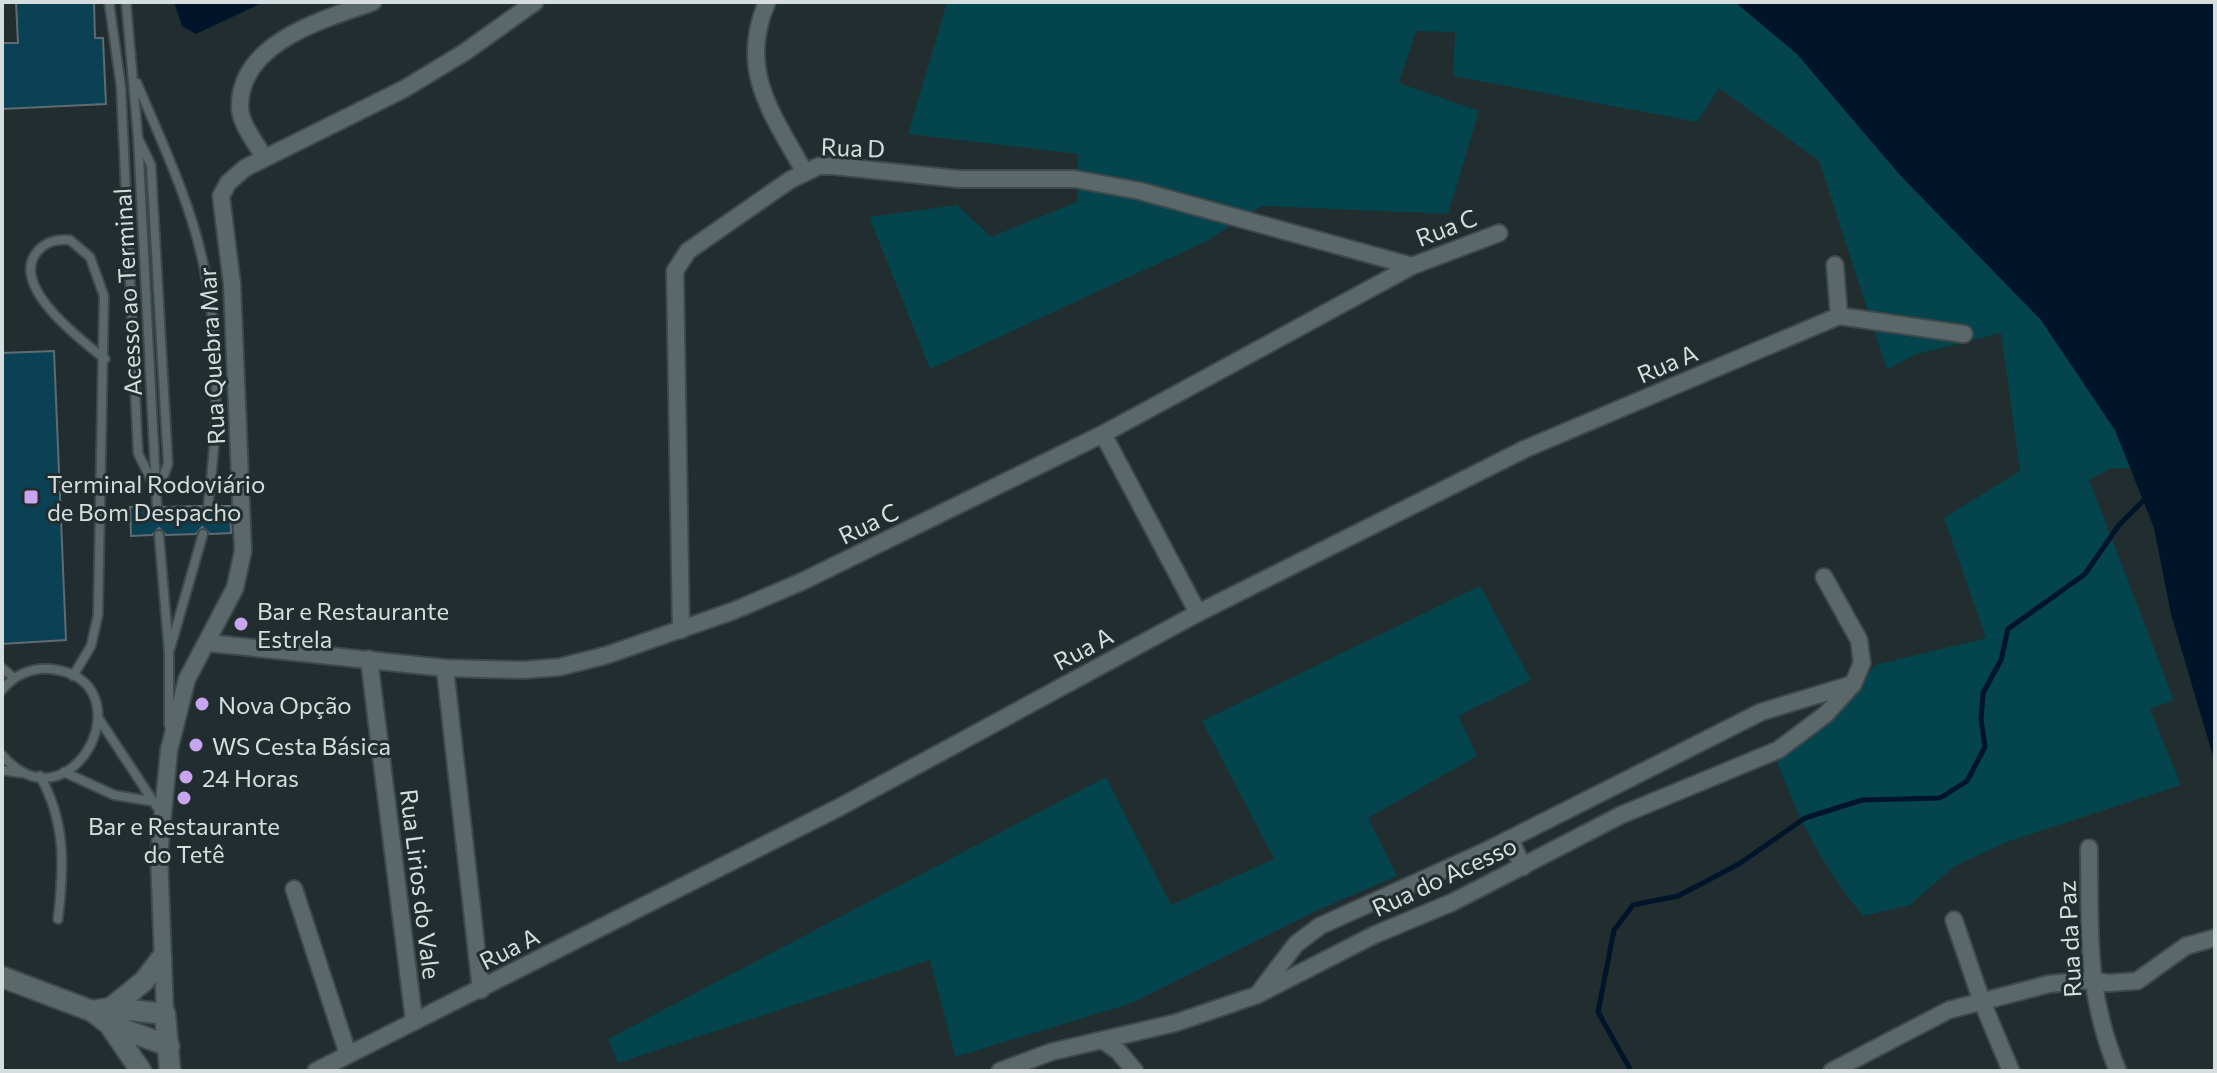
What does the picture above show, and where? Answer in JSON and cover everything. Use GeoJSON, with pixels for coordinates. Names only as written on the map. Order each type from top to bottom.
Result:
{"type":"FeatureCollection","features":[{"type":"Feature","properties":{"kind":"street"},"geometry":{"type":"LineString","coordinates":[[264,157],[242,117],[240,106],[249,74],[256,64],[291,34],[373,2]]}},
{"type":"Feature","properties":{"kind":"street","name":"Rua Quebra Mar"},"geometry":{"type":"LineString","coordinates":[[165,1014],[155,807],[187,679],[235,588],[244,536],[231,264],[221,196],[234,176],[264,157],[404,89],[465,52],[535,2]]}},
{"type":"Feature","properties":{"kind":"street"},"geometry":{"type":"LineString","coordinates":[[767,2],[756,30],[754,65],[771,112],[804,171]]}},
{"type":"Feature","properties":{"kind":"street","name":"Rua D"},"geometry":{"type":"LineString","coordinates":[[681,630],[675,271],[688,251],[804,171],[833,166],[959,179],[1075,179],[1140,191],[1412,266]]}},
{"type":"Feature","properties":{"kind":"street","name":"Rua C"},"geometry":{"type":"LineString","coordinates":[[208,643],[445,668],[524,670],[560,667],[681,630],[801,582],[1103,434],[1412,266],[1499,233]]}},
{"type":"Feature","properties":{"kind":"street"},"geometry":{"type":"LineString","coordinates":[[1835,265],[1839,316],[1964,334]]}},
{"type":"Feature","properties":{"kind":"street","name":"Rua A"},"geometry":{"type":"LineString","coordinates":[[316,1071],[840,807],[1198,613],[1525,449],[1839,316]]}},
{"type":"Feature","properties":{"kind":"street"},"geometry":{"type":"LineString","coordinates":[[1103,434],[1198,613]]}},
{"type":"Feature","properties":{"kind":"street","name":"Rua do Acesso"},"geometry":{"type":"LineString","coordinates":[[1000,1071],[1051,1052],[1175,1023],[1257,995],[1374,935],[1453,902],[1621,815],[1778,750],[1826,714],[1853,684],[1863,655],[1824,577]]}},
{"type":"Feature","properties":{"kind":"street","name":"Rua Lirios do Vale"},"geometry":{"type":"LineString","coordinates":[[369,659],[414,1020]]}},
{"type":"Feature","properties":{"kind":"street"},"geometry":{"type":"LineString","coordinates":[[445,668],[481,990]]}},
{"type":"Feature","properties":{"kind":"street"},"geometry":{"type":"LineString","coordinates":[[1257,995],[1291,949],[1311,932],[1510,839],[1761,712],[1853,684]]}},
{"type":"Feature","properties":{"kind":"street"},"geometry":{"type":"LineString","coordinates":[[1510,839],[1523,867]]}},
{"type":"Feature","properties":{"kind":"street","name":"Rua da Paz"},"geometry":{"type":"LineString","coordinates":[[2089,848],[2091,980],[2098,1019],[2118,1071]]}},
{"type":"Feature","properties":{"kind":"street"},"geometry":{"type":"LineString","coordinates":[[294,889],[348,1054]]}},
{"type":"Feature","properties":{"kind":"street"},"geometry":{"type":"LineString","coordinates":[[1954,920],[1981,999],[2011,1071]]}},
{"type":"Feature","properties":{"kind":"street"},"geometry":{"type":"LineString","coordinates":[[1832,1071],[1923,1022],[1981,999],[2091,980],[2108,983],[2137,981],[2186,946],[2215,938]]}},
{"type":"Feature","properties":{"kind":"street"},"geometry":{"type":"LineString","coordinates":[[104,1014],[144,981],[161,959]]}},
{"type":"Feature","properties":{"kind":"street"},"geometry":{"type":"LineString","coordinates":[[2,977],[104,1014],[169,1046]]}},
{"type":"Feature","properties":{"kind":"street"},"geometry":{"type":"LineString","coordinates":[[104,1014],[165,1014],[170,1071]]}},
{"type":"Feature","properties":{"kind":"street"},"geometry":{"type":"LineString","coordinates":[[104,1014],[141,1071]]}},
{"type":"Feature","properties":{"kind":"street"},"geometry":{"type":"LineString","coordinates":[[1102,1040],[1118,1051],[1135,1071]]}},
{"type":"Feature","properties":{"kind":"lane"},"geometry":{"type":"LineString","coordinates":[[109,2],[121,87],[138,453],[157,492]]}},
{"type":"Feature","properties":{"kind":"lane","name":"Acesso ao Terminal"},"geometry":{"type":"LineString","coordinates":[[126,2],[138,138],[157,507]]}},
{"type":"Feature","properties":{"kind":"lane","name":"Acesso ao Terminal"},"geometry":{"type":"LineString","coordinates":[[134,74],[178,182],[204,266],[214,341],[216,413],[208,506]]}},
{"type":"Feature","properties":{"kind":"lane"},"geometry":{"type":"LineString","coordinates":[[73,676],[96,633],[105,359],[104,296],[95,265],[70,240],[53,240],[42,246],[32,261],[30,275],[35,287],[60,319],[105,359]]}},
{"type":"Feature","properties":{"kind":"lane"},"geometry":{"type":"LineString","coordinates":[[169,653],[203,534]]}},
{"type":"Feature","properties":{"kind":"lane"},"geometry":{"type":"LineString","coordinates":[[159,535],[169,653],[169,750]]}},
{"type":"Feature","properties":{"kind":"lane"},"geometry":{"type":"LineString","coordinates":[[2,668],[14,678]]}},
{"type":"Feature","properties":{"kind":"lane"},"geometry":{"type":"LineString","coordinates":[[2,690],[14,678],[43,668],[73,676],[91,695],[99,718],[155,807]]}},
{"type":"Feature","properties":{"kind":"lane"},"geometry":{"type":"LineString","coordinates":[[2,770],[40,776],[64,772],[90,751],[99,718]]}},
{"type":"Feature","properties":{"kind":"lane"},"geometry":{"type":"LineString","coordinates":[[2,755],[26,773]]}},
{"type":"Feature","properties":{"kind":"lane"},"geometry":{"type":"LineString","coordinates":[[64,772],[114,795],[155,807]]}},
{"type":"Feature","properties":{"kind":"lane"},"geometry":{"type":"LineString","coordinates":[[40,776],[55,807],[62,832],[58,919]]}},
{"type":"Feature","properties":{"kind":"shaded area"},"geometry":{"type":"Polygon","coordinates":[[[174,2],[264,2],[196,34],[182,26],[174,2]]]}},
{"type":"Feature","properties":{"kind":"shaded area"},"geometry":{"type":"Polygon","coordinates":[[[947,2],[1735,2],[1797,54],[1900,175],[2041,320],[2115,430],[2133,468],[2110,469],[2089,480],[2174,700],[2150,709],[2181,785],[2007,842],[1955,866],[1910,905],[1863,916],[1824,861],[1794,804],[1777,762],[1835,717],[1875,665],[1986,638],[1944,518],[2020,471],[2001,333],[1914,355],[1887,370],[1819,161],[1719,88],[1697,122],[1453,76],[1455,32],[1416,31],[1399,83],[1479,111],[1448,214],[1262,206],[1205,242],[930,369],[869,217],[957,205],[991,237],[1077,202],[1078,154],[908,134],[947,2]]]}},
{"type":"Feature","properties":{"kind":"shaded area"},"geometry":{"type":"Polygon","coordinates":[[[1735,2],[2215,2],[2215,763],[2171,614],[2154,528],[2115,430],[2041,320],[1900,175],[1797,54],[1735,2]]]}},
{"type":"Feature","properties":{"kind":"shaded area"},"geometry":{"type":"Polygon","coordinates":[[[1480,586],[1531,680],[1458,716],[1477,756],[1368,818],[1397,876],[1318,910],[1132,1003],[955,1057],[930,960],[618,1063],[608,1039],[1106,777],[1171,905],[1274,859],[1202,721],[1480,586]]]}},
{"type":"Feature","properties":{"kind":"building"},"geometry":{"type":"Polygon","coordinates":[[[16,2],[94,2],[95,38],[103,38],[106,104],[2,109],[2,43],[18,43],[16,2]]]}},
{"type":"Feature","properties":{"kind":"building","name":"Terminal Rodoviário de Bom Despacho"},"geometry":{"type":"Polygon","coordinates":[[[54,351],[66,640],[2,644],[2,353],[54,351]]]}},
{"type":"Feature","properties":{"kind":"building"},"geometry":{"type":"Polygon","coordinates":[[[201,506],[208,513],[215,506],[230,506],[231,533],[210,534],[202,527],[196,534],[166,535],[159,528],[152,535],[131,536],[130,507],[150,507],[157,514],[164,507],[201,506]]]}},
{"type":"Feature","properties":{"kind":"waterway"},"geometry":{"type":"LineString","coordinates":[[1631,1071],[1598,1012],[1614,930],[1633,905],[1678,896],[1739,864],[1805,818],[1862,800],[1940,798],[1967,781],[1985,747],[1981,719],[1983,693],[2001,660],[2008,629],[2085,574],[2119,525],[2144,500]]}},
{"type":"Feature","properties":{"kind":"place","name":"Terminal Rodoviário de Bom Despacho"},"geometry":{"type":"Point","coordinates":[31,497]}},
{"type":"Feature","properties":{"kind":"place","name":"Bar e Restaurante Estrela"},"geometry":{"type":"Point","coordinates":[241,624]}},
{"type":"Feature","properties":{"kind":"place","name":"Nova Opção"},"geometry":{"type":"Point","coordinates":[202,704]}},
{"type":"Feature","properties":{"kind":"place","name":"WS Cesta Básica"},"geometry":{"type":"Point","coordinates":[196,745]}},
{"type":"Feature","properties":{"kind":"place","name":"24 Horas"},"geometry":{"type":"Point","coordinates":[186,777]}},
{"type":"Feature","properties":{"kind":"place","name":"Bar e Restaurante do Tetê"},"geometry":{"type":"Point","coordinates":[184,798]}}]}
